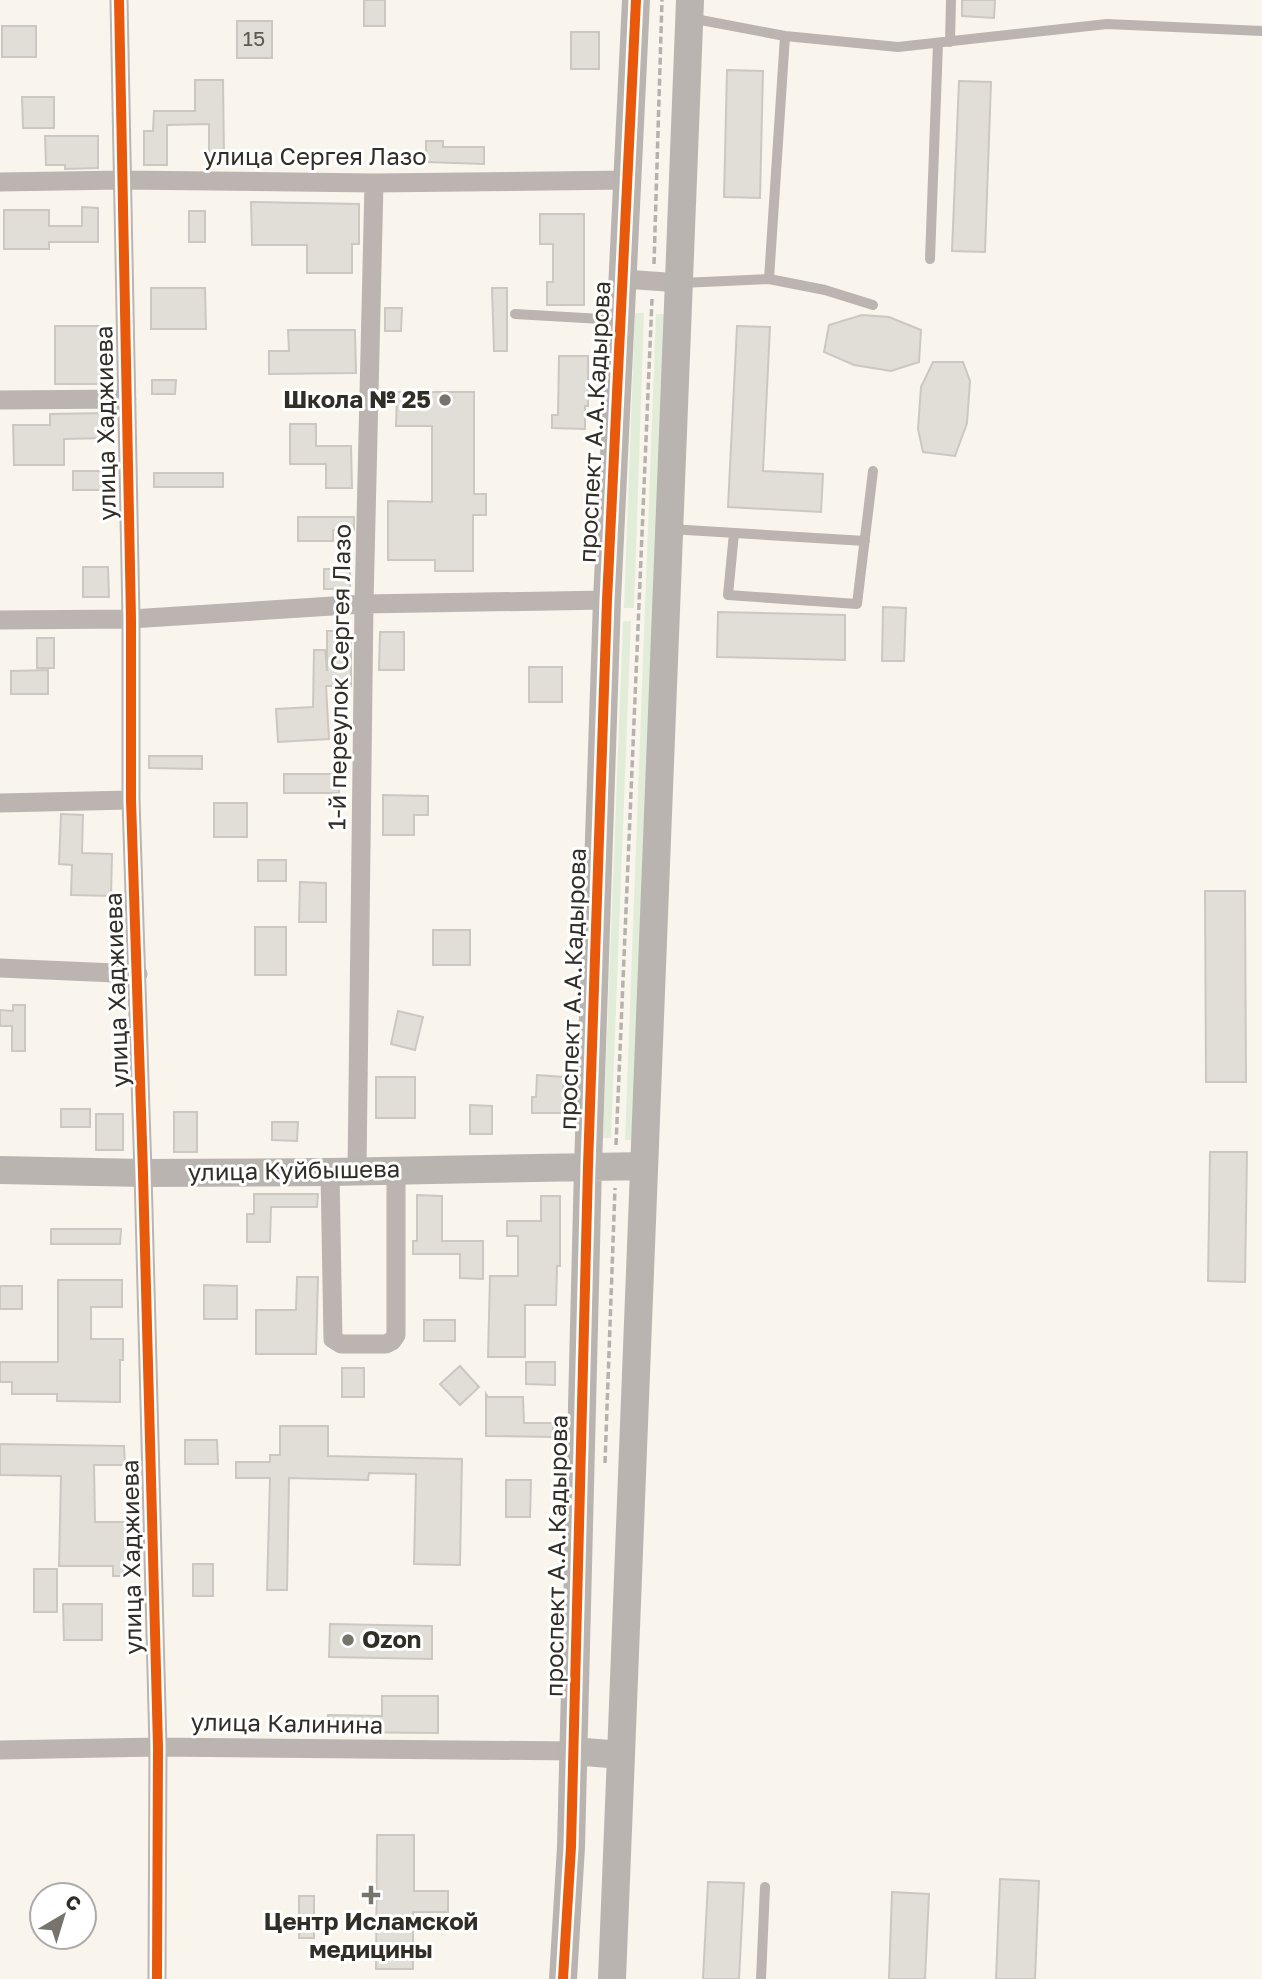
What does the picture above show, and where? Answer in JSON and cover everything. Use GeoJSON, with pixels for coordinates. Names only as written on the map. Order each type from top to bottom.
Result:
{"type":"FeatureCollection","features":[{"type":"Feature","properties":{"kind":"street","name":"улица Хаджиева"},"geometry":{"type":"LineString","coordinates":[[119,0],[131,619],[131,800],[158,1747],[157,1979]]}},
{"type":"Feature","properties":{"kind":"street","name":"проспект А.А.Кадырова"},"geometry":{"type":"LineString","coordinates":[[562,1979],[571,1847],[573,1751],[602,1166],[607,600],[636,0]]}},
{"type":"Feature","properties":{"kind":"street"},"geometry":{"type":"LineString","coordinates":[[612,1979],[690,9]]}},
{"type":"Feature","properties":{"kind":"street","name":"улица Сергея Лазо"},"geometry":{"type":"LineString","coordinates":[[0,181],[374,183],[629,180]]}},
{"type":"Feature","properties":{"kind":"street","name":"1-й переулок Сергея Лазо"},"geometry":{"type":"LineString","coordinates":[[374,183],[365,604],[344,1172],[333,1339],[341,1344],[386,1344],[396,1335],[396,1170]]}},
{"type":"Feature","properties":{"kind":"street"},"geometry":{"type":"LineString","coordinates":[[623,279],[681,283]]}},
{"type":"Feature","properties":{"kind":"street"},"geometry":{"type":"LineString","coordinates":[[0,400],[127,399]]}},
{"type":"Feature","properties":{"kind":"street"},"geometry":{"type":"LineString","coordinates":[[0,620],[131,619],[365,604],[607,600]]}},
{"type":"Feature","properties":{"kind":"street"},"geometry":{"type":"LineString","coordinates":[[0,803],[131,800]]}},
{"type":"Feature","properties":{"kind":"street"},"geometry":{"type":"LineString","coordinates":[[0,968],[138,974]]}},
{"type":"Feature","properties":{"kind":"street","name":"улица Куйбышева"},"geometry":{"type":"LineString","coordinates":[[0,1170],[143,1173],[344,1172],[644,1166]]}},
{"type":"Feature","properties":{"kind":"street","name":"улица Калинина"},"geometry":{"type":"LineString","coordinates":[[0,1750],[158,1747],[573,1751]]}},
{"type":"Feature","properties":{"kind":"street"},"geometry":{"type":"LineString","coordinates":[[573,1751],[621,1755]]}},
{"type":"Feature","properties":{"kind":"lane"},"geometry":{"type":"LineString","coordinates":[[930,260],[944,42],[951,0]]}},
{"type":"Feature","properties":{"kind":"lane"},"geometry":{"type":"LineString","coordinates":[[690,9],[785,36],[898,47],[1107,24],[1262,31]]}},
{"type":"Feature","properties":{"kind":"lane"},"geometry":{"type":"LineString","coordinates":[[769,279],[785,36]]}},
{"type":"Feature","properties":{"kind":"lane"},"geometry":{"type":"LineString","coordinates":[[681,283],[769,279],[825,290],[873,305]]}},
{"type":"Feature","properties":{"kind":"lane"},"geometry":{"type":"LineString","coordinates":[[515,314],[621,320]]}},
{"type":"Feature","properties":{"kind":"lane"},"geometry":{"type":"LineString","coordinates":[[734,533],[728,595],[857,604],[873,471]]}},
{"type":"Feature","properties":{"kind":"lane"},"geometry":{"type":"LineString","coordinates":[[670,529],[865,541]]}},
{"type":"Feature","properties":{"kind":"lane"},"geometry":{"type":"LineString","coordinates":[[761,1979],[765,1887]]}},
{"type":"Feature","properties":{"kind":"path"},"geometry":{"type":"LineString","coordinates":[[605,1463],[602,1166],[653,281],[662,0]]}},
{"type":"Feature","properties":{"kind":"green space"},"geometry":{"type":"Polygon","coordinates":[[[635,313],[644,313],[634,608],[624,608],[635,313]]]}},
{"type":"Feature","properties":{"kind":"green space"},"geometry":{"type":"Polygon","coordinates":[[[656,314],[665,314],[634,1140],[625,1140],[656,314]]]}},
{"type":"Feature","properties":{"kind":"green space"},"geometry":{"type":"Polygon","coordinates":[[[623,621],[631,621],[611,1138],[603,1138],[623,621]]]}},
{"type":"Feature","properties":{"kind":"building"},"geometry":{"type":"Polygon","coordinates":[[[364,0],[385,0],[385,26],[364,26],[364,0]]]}},
{"type":"Feature","properties":{"kind":"building"},"geometry":{"type":"Polygon","coordinates":[[[962,0],[995,0],[994,18],[962,16],[962,0]]]}},
{"type":"Feature","properties":{"kind":"building"},"geometry":{"type":"Polygon","coordinates":[[[237,21],[272,21],[272,58],[237,58],[237,21]]]}},
{"type":"Feature","properties":{"kind":"building"},"geometry":{"type":"Polygon","coordinates":[[[2,26],[36,26],[36,57],[2,57],[2,26]]]}},
{"type":"Feature","properties":{"kind":"building"},"geometry":{"type":"Polygon","coordinates":[[[571,32],[599,32],[599,69],[571,69],[571,32]]]}},
{"type":"Feature","properties":{"kind":"building"},"geometry":{"type":"Polygon","coordinates":[[[727,70],[763,71],[760,198],[724,197],[727,70]]]}},
{"type":"Feature","properties":{"kind":"building"},"geometry":{"type":"Polygon","coordinates":[[[195,80],[223,80],[224,158],[209,158],[209,124],[167,125],[167,165],[144,165],[144,131],[153,131],[154,111],[195,111],[195,80]]]}},
{"type":"Feature","properties":{"kind":"building"},"geometry":{"type":"Polygon","coordinates":[[[959,81],[991,82],[985,252],[952,251],[959,81]]]}},
{"type":"Feature","properties":{"kind":"building"},"geometry":{"type":"Polygon","coordinates":[[[22,97],[54,97],[54,128],[23,128],[22,97]]]}},
{"type":"Feature","properties":{"kind":"building"},"geometry":{"type":"Polygon","coordinates":[[[45,136],[98,136],[98,168],[65,169],[65,165],[46,165],[45,136]]]}},
{"type":"Feature","properties":{"kind":"building"},"geometry":{"type":"Polygon","coordinates":[[[426,141],[443,141],[443,147],[484,147],[484,164],[426,162],[426,141]]]}},
{"type":"Feature","properties":{"kind":"building"},"geometry":{"type":"Polygon","coordinates":[[[251,202],[359,204],[359,244],[352,244],[352,273],[307,273],[307,245],[252,245],[251,202]]]}},
{"type":"Feature","properties":{"kind":"building"},"geometry":{"type":"Polygon","coordinates":[[[82,207],[98,208],[98,242],[49,242],[49,249],[4,249],[4,210],[49,210],[49,226],[82,226],[82,207]]]}},
{"type":"Feature","properties":{"kind":"building"},"geometry":{"type":"Polygon","coordinates":[[[189,211],[205,211],[205,242],[189,242],[189,211]]]}},
{"type":"Feature","properties":{"kind":"building"},"geometry":{"type":"Polygon","coordinates":[[[540,214],[584,214],[584,305],[547,305],[547,282],[553,282],[553,244],[540,244],[540,214]]]}},
{"type":"Feature","properties":{"kind":"building"},"geometry":{"type":"Polygon","coordinates":[[[151,288],[205,288],[206,329],[151,329],[151,288]]]}},
{"type":"Feature","properties":{"kind":"building"},"geometry":{"type":"Polygon","coordinates":[[[492,288],[507,288],[507,351],[494,351],[492,288]]]}},
{"type":"Feature","properties":{"kind":"building"},"geometry":{"type":"Polygon","coordinates":[[[385,308],[402,308],[401,331],[385,331],[385,308]]]}},
{"type":"Feature","properties":{"kind":"building"},"geometry":{"type":"Polygon","coordinates":[[[862,315],[889,317],[921,330],[919,362],[891,371],[854,365],[824,352],[829,325],[862,315]]]}},
{"type":"Feature","properties":{"kind":"building"},"geometry":{"type":"Polygon","coordinates":[[[55,326],[100,326],[100,384],[55,384],[55,326]]]}},
{"type":"Feature","properties":{"kind":"building"},"geometry":{"type":"Polygon","coordinates":[[[737,326],[770,327],[763,471],[823,474],[821,512],[728,507],[737,326]]]}},
{"type":"Feature","properties":{"kind":"building"},"geometry":{"type":"Polygon","coordinates":[[[288,330],[355,330],[356,373],[269,374],[269,351],[289,351],[288,330]]]}},
{"type":"Feature","properties":{"kind":"building"},"geometry":{"type":"Polygon","coordinates":[[[559,356],[588,356],[585,429],[552,428],[552,415],[558,415],[559,356]]]}},
{"type":"Feature","properties":{"kind":"building"},"geometry":{"type":"Polygon","coordinates":[[[933,362],[963,362],[970,381],[967,423],[955,456],[923,452],[918,429],[921,387],[933,362]]]}},
{"type":"Feature","properties":{"kind":"building"},"geometry":{"type":"Polygon","coordinates":[[[152,380],[176,380],[175,394],[152,394],[152,380]]]}},
{"type":"Feature","properties":{"kind":"building"},"geometry":{"type":"Polygon","coordinates":[[[397,392],[474,392],[474,494],[486,494],[486,515],[473,515],[473,571],[435,571],[435,560],[388,560],[388,501],[432,502],[432,426],[396,426],[397,392]]]}},
{"type":"Feature","properties":{"kind":"building"},"geometry":{"type":"Polygon","coordinates":[[[105,413],[105,438],[64,439],[64,465],[14,465],[13,425],[50,425],[50,414],[105,413]]]}},
{"type":"Feature","properties":{"kind":"building"},"geometry":{"type":"Polygon","coordinates":[[[290,424],[316,424],[316,446],[351,446],[352,488],[326,488],[326,464],[290,464],[290,424]]]}},
{"type":"Feature","properties":{"kind":"building"},"geometry":{"type":"Polygon","coordinates":[[[73,471],[102,471],[102,490],[73,490],[73,471]]]}},
{"type":"Feature","properties":{"kind":"building"},"geometry":{"type":"Polygon","coordinates":[[[154,473],[223,473],[223,487],[154,487],[154,473]]]}},
{"type":"Feature","properties":{"kind":"building"},"geometry":{"type":"Polygon","coordinates":[[[298,517],[354,517],[354,530],[333,530],[333,541],[298,541],[298,517]]]}},
{"type":"Feature","properties":{"kind":"building"},"geometry":{"type":"Polygon","coordinates":[[[83,567],[108,567],[109,597],[83,597],[83,567]]]}},
{"type":"Feature","properties":{"kind":"building"},"geometry":{"type":"Polygon","coordinates":[[[324,569],[350,569],[350,589],[324,589],[324,569]]]}},
{"type":"Feature","properties":{"kind":"building"},"geometry":{"type":"Polygon","coordinates":[[[883,607],[906,608],[904,661],[882,661],[883,607]]]}},
{"type":"Feature","properties":{"kind":"building"},"geometry":{"type":"Polygon","coordinates":[[[718,612],[845,615],[845,660],[717,657],[718,612]]]}},
{"type":"Feature","properties":{"kind":"building"},"geometry":{"type":"Polygon","coordinates":[[[327,631],[351,631],[351,686],[326,686],[329,739],[278,742],[276,709],[313,707],[314,650],[325,650],[327,671],[327,631]]]}},
{"type":"Feature","properties":{"kind":"building"},"geometry":{"type":"Polygon","coordinates":[[[380,632],[404,632],[404,670],[379,670],[380,632]]]}},
{"type":"Feature","properties":{"kind":"building"},"geometry":{"type":"Polygon","coordinates":[[[37,638],[54,638],[54,668],[37,668],[37,638]]]}},
{"type":"Feature","properties":{"kind":"building"},"geometry":{"type":"Polygon","coordinates":[[[529,667],[562,667],[562,702],[529,702],[529,667]]]}},
{"type":"Feature","properties":{"kind":"building"},"geometry":{"type":"Polygon","coordinates":[[[48,670],[48,694],[11,694],[11,671],[48,670]]]}},
{"type":"Feature","properties":{"kind":"building"},"geometry":{"type":"Polygon","coordinates":[[[149,756],[202,756],[202,769],[149,768],[149,756]]]}},
{"type":"Feature","properties":{"kind":"building"},"geometry":{"type":"Polygon","coordinates":[[[284,774],[339,774],[339,793],[284,793],[284,774]]]}},
{"type":"Feature","properties":{"kind":"building"},"geometry":{"type":"Polygon","coordinates":[[[383,795],[428,796],[428,815],[414,815],[414,835],[383,835],[383,795]]]}},
{"type":"Feature","properties":{"kind":"building"},"geometry":{"type":"Polygon","coordinates":[[[214,803],[247,803],[247,837],[214,837],[214,803]]]}},
{"type":"Feature","properties":{"kind":"building"},"geometry":{"type":"Polygon","coordinates":[[[61,814],[83,815],[82,853],[112,854],[111,896],[71,895],[72,865],[59,864],[61,814]]]}},
{"type":"Feature","properties":{"kind":"building"},"geometry":{"type":"Polygon","coordinates":[[[258,860],[286,860],[286,881],[258,881],[258,860]]]}},
{"type":"Feature","properties":{"kind":"building"},"geometry":{"type":"Polygon","coordinates":[[[300,882],[326,883],[326,922],[299,922],[300,882]]]}},
{"type":"Feature","properties":{"kind":"building"},"geometry":{"type":"Polygon","coordinates":[[[1205,891],[1245,891],[1246,1082],[1206,1082],[1205,891]]]}},
{"type":"Feature","properties":{"kind":"building"},"geometry":{"type":"Polygon","coordinates":[[[255,927],[286,927],[286,975],[255,975],[255,927]]]}},
{"type":"Feature","properties":{"kind":"building"},"geometry":{"type":"Polygon","coordinates":[[[433,930],[470,930],[470,965],[433,965],[433,930]]]}},
{"type":"Feature","properties":{"kind":"building"},"geometry":{"type":"Polygon","coordinates":[[[13,1005],[25,1005],[25,1051],[12,1051],[12,1026],[0,1026],[0,1010],[13,1011],[13,1005]]]}},
{"type":"Feature","properties":{"kind":"building"},"geometry":{"type":"Polygon","coordinates":[[[398,1011],[423,1017],[415,1050],[391,1044],[398,1011]]]}},
{"type":"Feature","properties":{"kind":"building"},"geometry":{"type":"Polygon","coordinates":[[[537,1075],[564,1077],[563,1097],[566,1097],[566,1113],[532,1113],[537,1075]]]}},
{"type":"Feature","properties":{"kind":"building"},"geometry":{"type":"Polygon","coordinates":[[[376,1077],[415,1077],[415,1118],[376,1118],[376,1077]]]}},
{"type":"Feature","properties":{"kind":"building"},"geometry":{"type":"Polygon","coordinates":[[[470,1105],[492,1106],[492,1134],[470,1134],[470,1105]]]}},
{"type":"Feature","properties":{"kind":"building"},"geometry":{"type":"Polygon","coordinates":[[[61,1109],[90,1109],[90,1127],[61,1127],[61,1109]]]}},
{"type":"Feature","properties":{"kind":"building"},"geometry":{"type":"Polygon","coordinates":[[[174,1112],[197,1112],[197,1152],[174,1152],[174,1112]]]}},
{"type":"Feature","properties":{"kind":"building"},"geometry":{"type":"Polygon","coordinates":[[[96,1114],[123,1114],[123,1150],[96,1150],[96,1114]]]}},
{"type":"Feature","properties":{"kind":"building"},"geometry":{"type":"Polygon","coordinates":[[[272,1122],[298,1122],[297,1141],[272,1140],[272,1122]]]}},
{"type":"Feature","properties":{"kind":"building"},"geometry":{"type":"Polygon","coordinates":[[[1210,1152],[1247,1152],[1245,1282],[1208,1281],[1210,1152]]]}},
{"type":"Feature","properties":{"kind":"building"},"geometry":{"type":"Polygon","coordinates":[[[254,1194],[318,1194],[317,1207],[271,1207],[270,1242],[247,1242],[247,1214],[254,1214],[254,1194]]]}},
{"type":"Feature","properties":{"kind":"building"},"geometry":{"type":"Polygon","coordinates":[[[417,1195],[442,1196],[442,1241],[483,1241],[483,1279],[460,1278],[460,1254],[413,1254],[413,1241],[417,1241],[417,1195]]]}},
{"type":"Feature","properties":{"kind":"building"},"geometry":{"type":"Polygon","coordinates":[[[541,1196],[560,1196],[560,1266],[557,1266],[556,1305],[525,1305],[525,1357],[488,1357],[490,1276],[518,1276],[518,1236],[507,1236],[507,1221],[541,1221],[541,1196]]]}},
{"type":"Feature","properties":{"kind":"building"},"geometry":{"type":"Polygon","coordinates":[[[51,1229],[121,1229],[120,1244],[51,1244],[51,1229]]]}},
{"type":"Feature","properties":{"kind":"building"},"geometry":{"type":"Polygon","coordinates":[[[297,1277],[318,1277],[316,1354],[256,1354],[256,1310],[296,1310],[297,1277]]]}},
{"type":"Feature","properties":{"kind":"building"},"geometry":{"type":"Polygon","coordinates":[[[58,1280],[122,1280],[122,1307],[91,1307],[91,1339],[123,1339],[120,1402],[57,1401],[57,1394],[12,1394],[12,1382],[0,1382],[0,1362],[58,1362],[58,1280]]]}},
{"type":"Feature","properties":{"kind":"building"},"geometry":{"type":"Polygon","coordinates":[[[204,1285],[237,1286],[237,1319],[204,1319],[204,1285]]]}},
{"type":"Feature","properties":{"kind":"building"},"geometry":{"type":"Polygon","coordinates":[[[0,1286],[22,1286],[22,1309],[0,1309],[0,1286]]]}},
{"type":"Feature","properties":{"kind":"building"},"geometry":{"type":"Polygon","coordinates":[[[424,1320],[455,1320],[455,1341],[424,1341],[424,1320]]]}},
{"type":"Feature","properties":{"kind":"building"},"geometry":{"type":"Polygon","coordinates":[[[526,1362],[555,1362],[555,1385],[526,1384],[526,1362]]]}},
{"type":"Feature","properties":{"kind":"building"},"geometry":{"type":"Polygon","coordinates":[[[460,1366],[479,1387],[460,1405],[440,1384],[460,1366]]]}},
{"type":"Feature","properties":{"kind":"building"},"geometry":{"type":"Polygon","coordinates":[[[342,1368],[364,1368],[364,1397],[342,1397],[342,1368]]]}},
{"type":"Feature","properties":{"kind":"building"},"geometry":{"type":"Polygon","coordinates":[[[486,1394],[488,1397],[523,1397],[524,1423],[553,1423],[553,1437],[486,1436],[486,1394]]]}},
{"type":"Feature","properties":{"kind":"building"},"geometry":{"type":"Polygon","coordinates":[[[280,1426],[328,1426],[328,1456],[462,1459],[460,1565],[414,1564],[416,1474],[369,1473],[368,1480],[289,1478],[287,1590],[267,1590],[270,1478],[236,1478],[236,1462],[270,1462],[270,1455],[280,1455],[280,1426]]]}},
{"type":"Feature","properties":{"kind":"building"},"geometry":{"type":"Polygon","coordinates":[[[185,1440],[217,1440],[218,1464],[185,1464],[185,1440]]]}},
{"type":"Feature","properties":{"kind":"building"},"geometry":{"type":"Polygon","coordinates":[[[0,1444],[124,1446],[125,1465],[94,1465],[95,1522],[127,1522],[128,1576],[113,1576],[113,1566],[59,1566],[61,1476],[0,1475],[0,1444]]]}},
{"type":"Feature","properties":{"kind":"building"},"geometry":{"type":"Polygon","coordinates":[[[506,1480],[531,1480],[530,1517],[506,1517],[506,1480]]]}},
{"type":"Feature","properties":{"kind":"building"},"geometry":{"type":"Polygon","coordinates":[[[193,1564],[213,1564],[213,1596],[193,1596],[193,1564]]]}},
{"type":"Feature","properties":{"kind":"building"},"geometry":{"type":"Polygon","coordinates":[[[34,1569],[57,1569],[57,1612],[34,1612],[34,1569]]]}},
{"type":"Feature","properties":{"kind":"building"},"geometry":{"type":"Polygon","coordinates":[[[63,1604],[102,1604],[102,1640],[64,1640],[63,1604]]]}},
{"type":"Feature","properties":{"kind":"building"},"geometry":{"type":"Polygon","coordinates":[[[330,1624],[432,1626],[432,1659],[329,1657],[330,1624]]]}},
{"type":"Feature","properties":{"kind":"building"},"geometry":{"type":"Polygon","coordinates":[[[382,1696],[438,1696],[438,1733],[328,1732],[328,1715],[382,1716],[382,1696]]]}},
{"type":"Feature","properties":{"kind":"building"},"geometry":{"type":"Polygon","coordinates":[[[377,1835],[414,1835],[414,1891],[448,1891],[448,1912],[413,1912],[413,1969],[376,1969],[377,1835]]]}},
{"type":"Feature","properties":{"kind":"building"},"geometry":{"type":"Polygon","coordinates":[[[1000,1879],[1039,1881],[1035,1979],[996,1979],[1000,1879]]]}},
{"type":"Feature","properties":{"kind":"building"},"geometry":{"type":"Polygon","coordinates":[[[708,1882],[744,1883],[739,1979],[703,1979],[708,1882]]]}},
{"type":"Feature","properties":{"kind":"building"},"geometry":{"type":"Polygon","coordinates":[[[892,1892],[929,1894],[925,1979],[889,1979],[892,1892]]]}},
{"type":"Feature","properties":{"kind":"building"},"geometry":{"type":"Polygon","coordinates":[[[299,1896],[314,1896],[314,1938],[299,1938],[299,1896]]]}},
{"type":"Feature","properties":{"kind":"cycle path"},"geometry":{"type":"LineString","coordinates":[[119,0],[131,619],[131,800],[158,1747],[157,1979]]}},
{"type":"Feature","properties":{"kind":"cycle path"},"geometry":{"type":"LineString","coordinates":[[563,1979],[571,1847],[588,1166],[607,600],[636,0]]}},
{"type":"Feature","properties":{"kind":"place","name":"Школа № 25"},"geometry":{"type":"Point","coordinates":[445,400]}},
{"type":"Feature","properties":{"kind":"place","name":"Ozon"},"geometry":{"type":"Point","coordinates":[348,1640]}},
{"type":"Feature","properties":{"kind":"place","name":"Центр Исламской медицины"},"geometry":{"type":"Point","coordinates":[371,1895]}}]}
